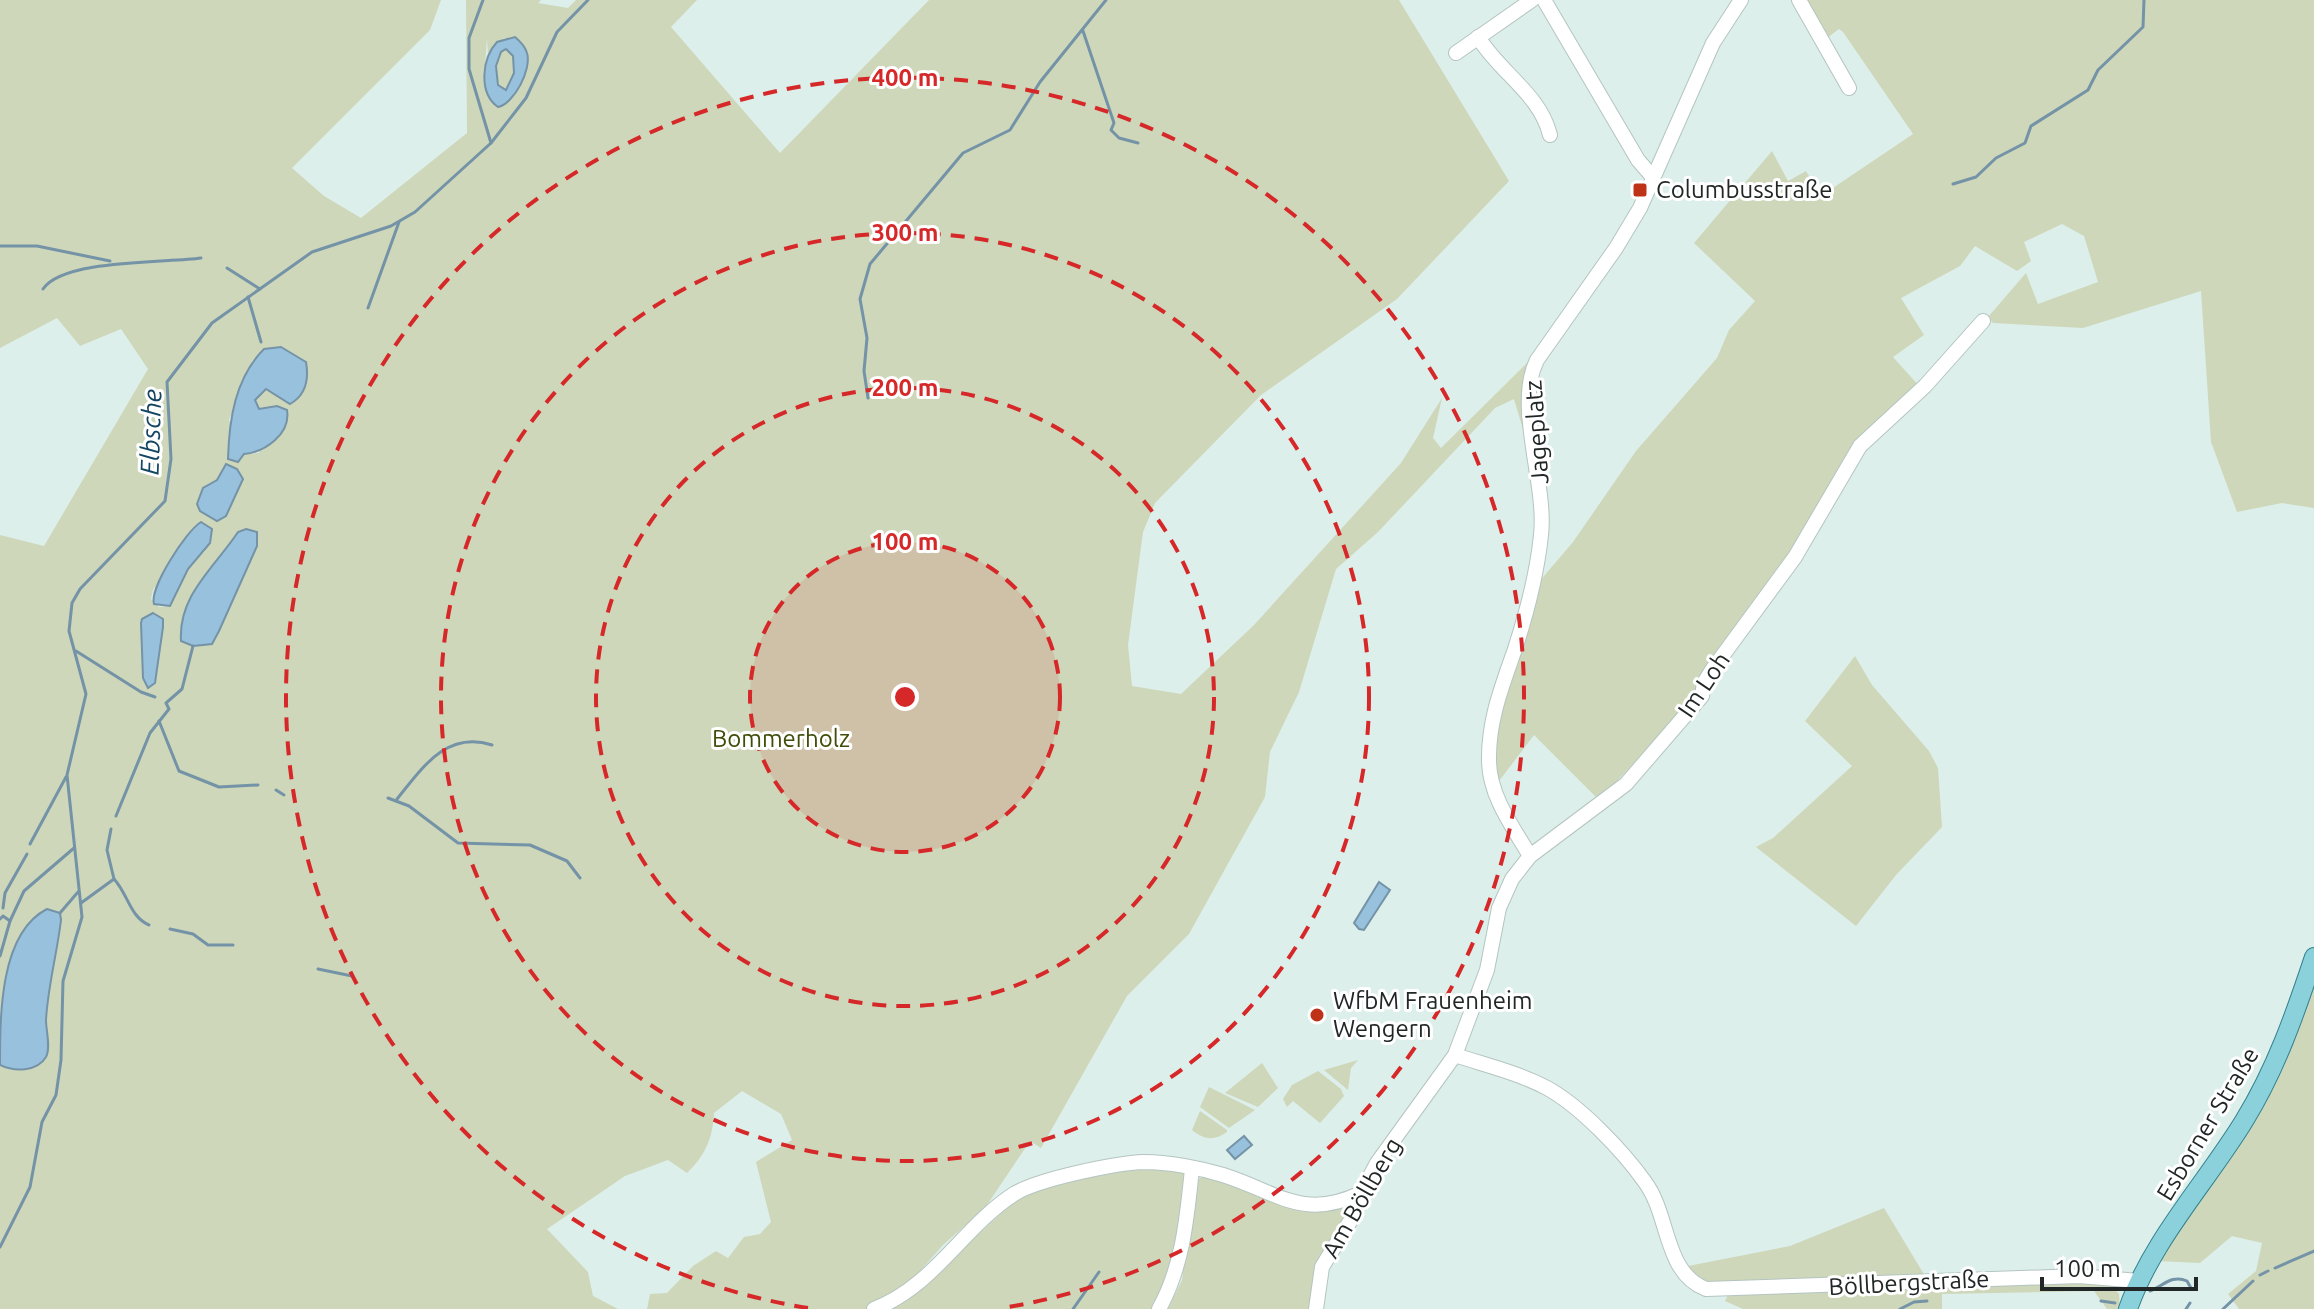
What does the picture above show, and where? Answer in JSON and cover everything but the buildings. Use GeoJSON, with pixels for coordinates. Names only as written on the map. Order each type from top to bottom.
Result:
{"type":"FeatureCollection","features":[{"type":"Feature","properties":{"kind":"main road","name":"Esborner Straße"},"geometry":{"type":"LineString","coordinates":[[2128,1309],[2139,1281],[2232,1140],[2269,1075],[2289,1032],[2314,957]]}},
{"type":"Feature","properties":{"kind":"street"},"geometry":{"type":"LineString","coordinates":[[1456,53],[1532,0]]}},
{"type":"Feature","properties":{"kind":"street"},"geometry":{"type":"LineString","coordinates":[[1544,0],[1638,160],[1651,175]]}},
{"type":"Feature","properties":{"kind":"street","name":"Jageplatz"},"geometry":{"type":"LineString","coordinates":[[1530,856],[1495,793],[1490,770],[1489,734],[1532,591],[1541,533],[1541,493],[1531,420],[1530,379],[1537,360],[1616,248],[1640,208],[1651,175],[1713,43],[1741,0]]}},
{"type":"Feature","properties":{"kind":"street"},"geometry":{"type":"LineString","coordinates":[[1799,0],[1849,88]]}},
{"type":"Feature","properties":{"kind":"street"},"geometry":{"type":"LineString","coordinates":[[1478,37],[1489,55],[1540,108],[1550,135]]}},
{"type":"Feature","properties":{"kind":"street","name":"Im Loh"},"geometry":{"type":"LineString","coordinates":[[1455,1055],[1487,970],[1499,908],[1512,879],[1530,856],[1626,784],[1702,696],[1712,670],[1795,557],[1860,446],[1925,386],[1983,321]]}},
{"type":"Feature","properties":{"kind":"street","name":"Am Böllberg"},"geometry":{"type":"LineString","coordinates":[[1316,1309],[1322,1267],[1354,1215],[1361,1193],[1377,1163],[1455,1055]]}},
{"type":"Feature","properties":{"kind":"street","name":"Böllbergstraße"},"geometry":{"type":"LineString","coordinates":[[1455,1055],[1530,1081],[1566,1099],[1643,1179],[1665,1218],[1681,1272],[1688,1281],[1706,1289],[2079,1276],[2139,1281]]}},
{"type":"Feature","properties":{"kind":"street"},"geometry":{"type":"LineString","coordinates":[[874,1309],[915,1287],[1006,1201],[1047,1180],[1145,1162],[1224,1175],[1310,1207],[1333,1204],[1361,1193]]}},
{"type":"Feature","properties":{"kind":"street"},"geometry":{"type":"LineString","coordinates":[[1159,1309],[1171,1284],[1182,1247],[1192,1169]]}},
{"type":"Feature","properties":{"kind":"green space","name":"Bommerholz"},"geometry":{"type":"Polygon","coordinates":[[[0,0],[441,0],[430,30],[292,168],[324,196],[361,218],[467,133],[466,0],[541,0],[538,3],[568,8],[576,0],[697,0],[671,27],[780,153],[929,0],[1399,0],[1509,181],[1397,299],[1261,395],[1155,503],[1143,532],[1128,645],[1132,686],[1181,694],[1254,625],[1401,463],[1442,398],[1433,438],[1441,448],[1530,360],[1525,436],[1514,399],[1495,408],[1378,532],[1336,569],[1299,692],[1270,752],[1265,797],[1189,934],[1127,996],[1041,1148],[1030,1141],[985,1208],[943,1245],[913,1279],[895,1293],[870,1303],[872,1309],[647,1309],[650,1294],[667,1293],[693,1266],[716,1251],[728,1258],[744,1237],[760,1234],[771,1222],[756,1162],[792,1140],[781,1114],[742,1091],[714,1113],[707,1146],[687,1173],[668,1160],[625,1176],[547,1229],[588,1272],[593,1296],[618,1309],[0,1309],[0,535],[44,546],[148,369],[121,329],[80,346],[57,318],[0,348],[0,0]],[[487,38],[484,80],[491,102],[511,100],[529,58],[504,38],[488,55],[487,38]],[[253,360],[229,420],[244,454],[259,453],[265,410],[259,409],[255,400],[266,389],[290,404],[253,360]],[[237,469],[208,484],[200,511],[217,521],[226,516],[243,479],[237,469]],[[179,551],[153,590],[151,599],[159,607],[170,606],[188,569],[205,551],[179,551]],[[142,619],[143,678],[148,688],[155,683],[163,627],[142,619]]]}},
{"type":"Feature","properties":{"kind":"green space"},"geometry":{"type":"Polygon","coordinates":[[[1806,0],[2314,0],[2314,508],[2282,503],[2237,512],[2211,442],[2201,291],[2083,328],[1993,323],[1988,317],[2026,273],[2038,304],[2098,282],[2084,236],[2062,224],[2024,242],[2031,261],[2017,271],[1975,246],[1960,266],[1901,298],[1924,335],[1893,357],[1920,387],[1886,416],[1694,699],[1599,800],[1534,735],[1496,785],[1493,737],[1538,583],[1573,542],[1636,451],[1717,358],[1729,330],[1755,301],[1694,243],[1772,151],[1788,181],[1806,171],[1821,196],[1913,134],[1843,32],[1839,29],[1827,38],[1806,0]]]}},
{"type":"Feature","properties":{"kind":"green space"},"geometry":{"type":"Polygon","coordinates":[[[506,49],[513,56],[514,73],[506,90],[498,85],[496,66],[501,51],[506,49]]]}},
{"type":"Feature","properties":{"kind":"green space"},"geometry":{"type":"Polygon","coordinates":[[[1855,656],[1872,685],[1929,751],[1938,768],[1942,827],[1896,875],[1856,926],[1756,847],[1773,838],[1852,766],[1805,721],[1855,656]]]}},
{"type":"Feature","properties":{"kind":"green space"},"geometry":{"type":"Polygon","coordinates":[[[2314,971],[2314,1309],[2239,1309],[2228,1294],[2256,1271],[2262,1243],[2232,1236],[2200,1263],[2157,1261],[2202,1198],[2234,1142],[2314,971]]]}},
{"type":"Feature","properties":{"kind":"green space"},"geometry":{"type":"Polygon","coordinates":[[[1358,1060],[1351,1068],[1348,1090],[1324,1070],[1358,1060]]]}},
{"type":"Feature","properties":{"kind":"green space"},"geometry":{"type":"Polygon","coordinates":[[[1262,1063],[1278,1088],[1258,1107],[1225,1093],[1262,1063]]]}},
{"type":"Feature","properties":{"kind":"green space"},"geometry":{"type":"Polygon","coordinates":[[[1318,1071],[1341,1089],[1344,1096],[1320,1123],[1293,1101],[1287,1107],[1283,1099],[1292,1085],[1318,1071]]]}},
{"type":"Feature","properties":{"kind":"green space"},"geometry":{"type":"Polygon","coordinates":[[[1209,1087],[1255,1110],[1229,1128],[1200,1107],[1209,1087]]]}},
{"type":"Feature","properties":{"kind":"green space"},"geometry":{"type":"Polygon","coordinates":[[[1200,1111],[1227,1132],[1209,1138],[1192,1130],[1200,1111]]]}},
{"type":"Feature","properties":{"kind":"green space"},"geometry":{"type":"Polygon","coordinates":[[[1146,1165],[1189,1171],[1181,1226],[1157,1309],[887,1309],[953,1258],[1012,1203],[1049,1183],[1146,1165]]]}},
{"type":"Feature","properties":{"kind":"green space"},"geometry":{"type":"Polygon","coordinates":[[[1207,1175],[1304,1212],[1348,1206],[1348,1214],[1313,1309],[1168,1309],[1182,1280],[1194,1181],[1207,1175]]]}},
{"type":"Feature","properties":{"kind":"green space"},"geometry":{"type":"Polygon","coordinates":[[[1884,1208],[1925,1276],[1714,1287],[1683,1267],[1790,1246],[1884,1208]]]}},
{"type":"Feature","properties":{"kind":"green space"},"geometry":{"type":"Polygon","coordinates":[[[2110,1283],[2119,1294],[2120,1309],[2107,1309],[2094,1291],[1942,1294],[1942,1309],[1743,1309],[1725,1301],[1728,1295],[2110,1283]]]}},
{"type":"Feature","properties":{"kind":"water"},"geometry":{"type":"Polygon","coordinates":[[[515,37],[525,48],[528,60],[516,93],[498,107],[487,93],[484,75],[488,57],[497,42],[515,37]],[[506,49],[501,52],[496,66],[498,85],[506,90],[514,73],[513,56],[506,49]]]}},
{"type":"Feature","properties":{"kind":"water"},"geometry":{"type":"Polygon","coordinates":[[[281,347],[306,362],[303,391],[290,404],[266,389],[255,400],[259,409],[277,406],[287,410],[285,427],[268,446],[244,454],[238,462],[228,459],[232,415],[246,373],[264,349],[281,347]]]}},
{"type":"Feature","properties":{"kind":"water"},"geometry":{"type":"Polygon","coordinates":[[[226,464],[237,469],[243,479],[226,516],[217,521],[200,511],[197,504],[203,488],[217,480],[226,464]]]}},
{"type":"Feature","properties":{"kind":"water"},"geometry":{"type":"Polygon","coordinates":[[[201,522],[212,529],[210,543],[188,569],[170,606],[154,604],[157,586],[170,560],[201,522]]]}},
{"type":"Feature","properties":{"kind":"water"},"geometry":{"type":"Polygon","coordinates":[[[246,529],[257,532],[257,546],[212,644],[193,646],[181,641],[185,609],[200,582],[238,532],[246,529]]]}},
{"type":"Feature","properties":{"kind":"water"},"geometry":{"type":"Polygon","coordinates":[[[153,613],[163,619],[163,627],[155,683],[148,688],[143,678],[141,623],[142,619],[153,613]]]}},
{"type":"Feature","properties":{"kind":"water"},"geometry":{"type":"Polygon","coordinates":[[[1379,882],[1390,890],[1364,930],[1359,929],[1354,923],[1379,882]]]}},
{"type":"Feature","properties":{"kind":"water"},"geometry":{"type":"Polygon","coordinates":[[[47,909],[60,913],[61,920],[47,1007],[47,1053],[37,1066],[12,1069],[0,1065],[2,1000],[6,977],[20,936],[31,921],[47,909]]]}},
{"type":"Feature","properties":{"kind":"water"},"geometry":{"type":"Polygon","coordinates":[[[1244,1136],[1252,1145],[1235,1159],[1227,1150],[1244,1136]]]}},
{"type":"Feature","properties":{"kind":"waterway","name":"Elbsche"},"geometry":{"type":"LineString","coordinates":[[0,1247],[30,1187],[42,1122],[56,1095],[61,1060],[63,981],[82,917],[67,775],[86,694],[69,631],[72,603],[80,589],[165,501],[171,459],[167,382],[212,323],[312,252],[391,226],[415,212],[491,143],[469,69],[469,38],[483,0]]}},
{"type":"Feature","properties":{"kind":"waterway"},"geometry":{"type":"LineString","coordinates":[[491,143],[526,98],[557,32],[588,0]]}},
{"type":"Feature","properties":{"kind":"waterway"},"geometry":{"type":"LineString","coordinates":[[868,398],[864,371],[867,338],[860,299],[870,264],[963,153],[1010,130],[1040,82],[1106,0]]}},
{"type":"Feature","properties":{"kind":"waterway"},"geometry":{"type":"LineString","coordinates":[[1953,184],[1976,177],[1996,158],[2025,143],[2031,126],[2088,90],[2098,70],[2143,27],[2144,0]]}},
{"type":"Feature","properties":{"kind":"waterway"},"geometry":{"type":"LineString","coordinates":[[1083,31],[1114,123],[1111,130],[1119,138],[1138,143]]}},
{"type":"Feature","properties":{"kind":"waterway"},"geometry":{"type":"LineString","coordinates":[[368,308],[399,222]]}},
{"type":"Feature","properties":{"kind":"waterway"},"geometry":{"type":"LineString","coordinates":[[0,246],[37,246],[110,261]]}},
{"type":"Feature","properties":{"kind":"waterway"},"geometry":{"type":"LineString","coordinates":[[43,289],[54,279],[93,267],[201,258]]}},
{"type":"Feature","properties":{"kind":"waterway"},"geometry":{"type":"LineString","coordinates":[[227,268],[260,289]]}},
{"type":"Feature","properties":{"kind":"waterway"},"geometry":{"type":"LineString","coordinates":[[248,297],[261,342]]}},
{"type":"Feature","properties":{"kind":"waterway","name":"Elbsche"},"geometry":{"type":"LineString","coordinates":[[116,816],[150,733],[169,709],[166,703],[182,689],[193,646]]}},
{"type":"Feature","properties":{"kind":"waterway"},"geometry":{"type":"LineString","coordinates":[[76,651],[141,692],[155,697]]}},
{"type":"Feature","properties":{"kind":"waterway"},"geometry":{"type":"LineString","coordinates":[[159,721],[179,771],[219,787],[258,785]]}},
{"type":"Feature","properties":{"kind":"waterway"},"geometry":{"type":"LineString","coordinates":[[397,799],[416,775],[437,754],[449,747],[476,742],[492,745]]}},
{"type":"Feature","properties":{"kind":"waterway"},"geometry":{"type":"LineString","coordinates":[[30,844],[66,777]]}},
{"type":"Feature","properties":{"kind":"waterway"},"geometry":{"type":"LineString","coordinates":[[276,790],[284,795]]}},
{"type":"Feature","properties":{"kind":"waterway"},"geometry":{"type":"LineString","coordinates":[[388,798],[409,806],[458,843],[530,845],[567,861],[580,878]]}},
{"type":"Feature","properties":{"kind":"waterway","name":"Elbsche"},"geometry":{"type":"LineString","coordinates":[[81,903],[114,879],[107,850],[111,829]]}},
{"type":"Feature","properties":{"kind":"waterway"},"geometry":{"type":"LineString","coordinates":[[0,919],[3,916],[10,921],[24,891],[74,848]]}},
{"type":"Feature","properties":{"kind":"waterway"},"geometry":{"type":"LineString","coordinates":[[3,908],[5,893],[27,854]]}},
{"type":"Feature","properties":{"kind":"waterway"},"geometry":{"type":"LineString","coordinates":[[114,879],[137,917],[149,925]]}},
{"type":"Feature","properties":{"kind":"waterway"},"geometry":{"type":"LineString","coordinates":[[60,913],[78,892]]}},
{"type":"Feature","properties":{"kind":"waterway"},"geometry":{"type":"LineString","coordinates":[[0,956],[10,921]]}},
{"type":"Feature","properties":{"kind":"waterway"},"geometry":{"type":"LineString","coordinates":[[170,929],[193,934],[208,945],[233,945]]}},
{"type":"Feature","properties":{"kind":"waterway"},"geometry":{"type":"LineString","coordinates":[[318,969],[352,976]]}},
{"type":"Feature","properties":{"kind":"waterway"},"geometry":{"type":"LineString","coordinates":[[2275,1268],[2314,1251]]}},
{"type":"Feature","properties":{"kind":"waterway"},"geometry":{"type":"LineString","coordinates":[[2260,1275],[2268,1271]]}},
{"type":"Feature","properties":{"kind":"waterway"},"geometry":{"type":"LineString","coordinates":[[1073,1309],[1099,1272]]}},
{"type":"Feature","properties":{"kind":"waterway"},"geometry":{"type":"LineString","coordinates":[[2150,1291],[2177,1279],[2187,1281],[2191,1288]]}},
{"type":"Feature","properties":{"kind":"waterway"},"geometry":{"type":"LineString","coordinates":[[2223,1309],[2253,1281]]}},
{"type":"Feature","properties":{"kind":"waterway"},"geometry":{"type":"LineString","coordinates":[[1900,1309],[1914,1302],[1927,1301]]}},
{"type":"Feature","properties":{"kind":"waterway"},"geometry":{"type":"LineString","coordinates":[[2101,1301],[2115,1303]]}},
{"type":"Feature","properties":{"kind":"waterway"},"geometry":{"type":"LineString","coordinates":[[2186,1309],[2190,1303]]}},
{"type":"Feature","properties":{"kind":"place","name":"Columbusstraße"},"geometry":{"type":"Point","coordinates":[1640,190]}},
{"type":"Feature","properties":{"kind":"place","name":"WfbM Frauenheim Wengern"},"geometry":{"type":"Point","coordinates":[1317,1015]}}]}
